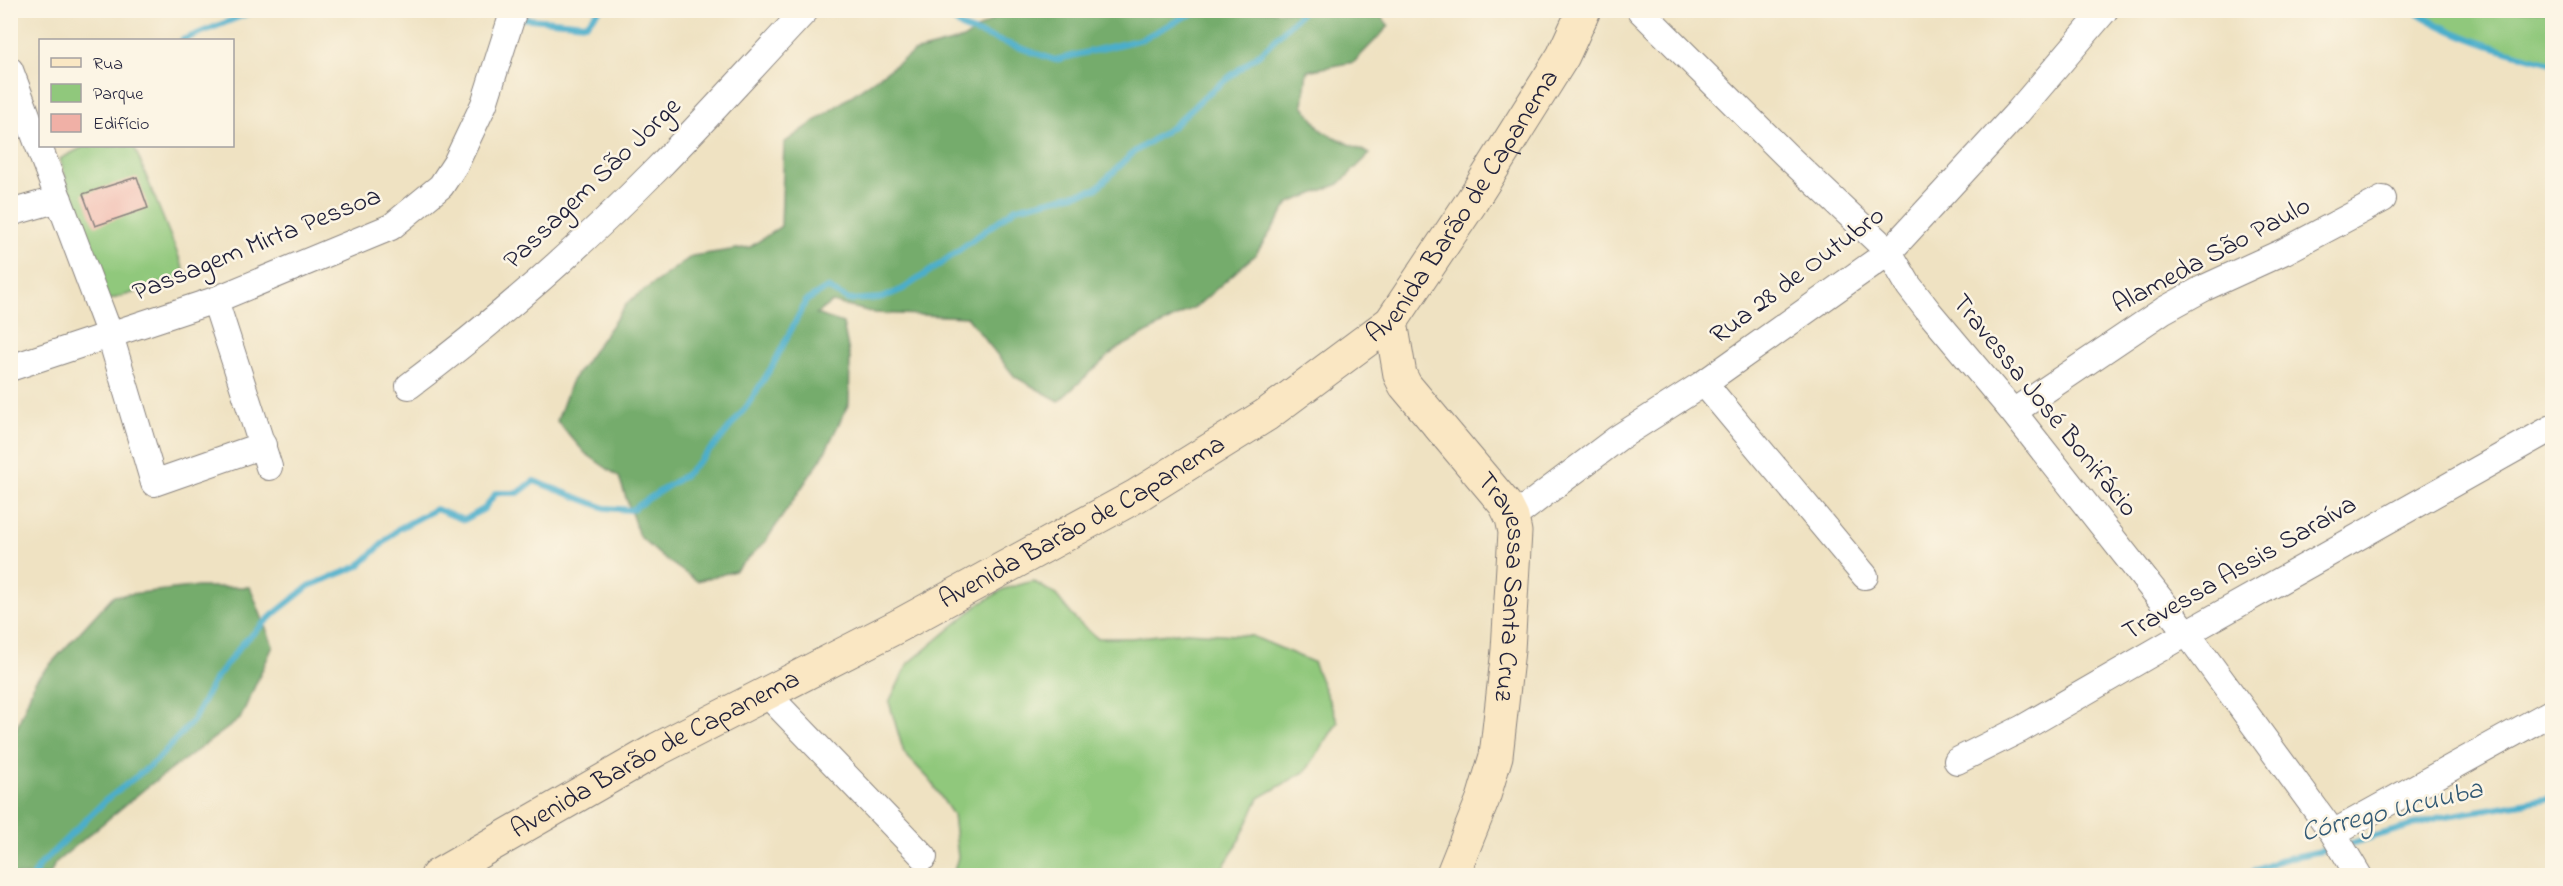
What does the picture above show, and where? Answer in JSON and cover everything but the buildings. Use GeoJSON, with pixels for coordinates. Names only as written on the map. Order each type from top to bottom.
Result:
{"type":"FeatureCollection","features":[{"type":"Feature","properties":{"kind":"street","name":"Passagem Mirta Pessoa"},"geometry":{"type":"LineString","coordinates":[[10,368],[215,300],[391,227],[441,186],[456,163],[484,104],[514,10]]}},
{"type":"Feature","properties":{"kind":"street","name":"Passagem São Jorge"},"geometry":{"type":"LineString","coordinates":[[408,386],[449,356],[541,279],[655,170],[806,10]]}},
{"type":"Feature","properties":{"kind":"street","name":"Avenida Barão de Capanema"},"geometry":{"type":"LineString","coordinates":[[437,876],[658,749],[900,625],[1136,496],[1266,416],[1391,322],[1470,204],[1563,56],[1584,10]]}},
{"type":"Feature","properties":{"kind":"street","name":"Travessa José Bonifácio"},"geometry":{"type":"LineString","coordinates":[[1640,10],[1786,155],[1889,252],[1909,286],[1929,312],[2013,412],[2187,633],[2333,833],[2359,876]]}},
{"type":"Feature","properties":{"kind":"street","name":"Rua 28 de Outubro"},"geometry":{"type":"LineString","coordinates":[[1512,518],[1618,438],[1704,383],[1889,252],[2018,112],[2105,10]]}},
{"type":"Feature","properties":{"kind":"street"},"geometry":{"type":"LineString","coordinates":[[10,70],[39,146]]}},
{"type":"Feature","properties":{"kind":"street"},"geometry":{"type":"LineString","coordinates":[[39,147],[110,335],[154,483],[266,456],[215,300]]}},
{"type":"Feature","properties":{"kind":"street"},"geometry":{"type":"LineString","coordinates":[[10,213],[59,199]]}},
{"type":"Feature","properties":{"kind":"street","name":"Alameda São Paulo"},"geometry":{"type":"LineString","coordinates":[[2013,412],[2164,310],[2204,288],[2285,251],[2383,199]]}},
{"type":"Feature","properties":{"kind":"street","name":"Travessa Santa Cruz"},"geometry":{"type":"LineString","coordinates":[[1391,322],[1400,375],[1411,395],[1497,494],[1512,518],[1515,532],[1509,628],[1496,756],[1483,799],[1452,876]]}},
{"type":"Feature","properties":{"kind":"street"},"geometry":{"type":"LineString","coordinates":[[1704,383],[1865,576]]}},
{"type":"Feature","properties":{"kind":"street","name":"Travessa Assis Saraíva"},"geometry":{"type":"LineString","coordinates":[[1957,761],[2021,729],[2187,633],[2553,428]]}},
{"type":"Feature","properties":{"kind":"street"},"geometry":{"type":"LineString","coordinates":[[766,694],[924,857]]}},
{"type":"Feature","properties":{"kind":"street"},"geometry":{"type":"LineString","coordinates":[[2333,833],[2553,712]]}},
{"type":"Feature","properties":{"kind":"green space"},"geometry":{"type":"Polygon","coordinates":[[[1005,11],[1379,11],[1389,26],[1354,62],[1307,71],[1303,105],[1322,131],[1370,154],[1339,184],[1289,203],[1256,254],[1197,306],[1115,350],[1059,401],[1015,377],[967,317],[875,313],[832,302],[816,314],[843,323],[850,358],[849,403],[823,456],[765,542],[735,571],[697,581],[662,557],[639,536],[619,477],[585,453],[557,421],[571,382],[628,302],[692,256],[750,247],[781,226],[784,143],[914,52],[963,39],[1005,11]]]}},
{"type":"Feature","properties":{"kind":"green space"},"geometry":{"type":"Polygon","coordinates":[[[2413,11],[2552,11],[2552,63],[2462,35],[2413,11]]]}},
{"type":"Feature","properties":{"kind":"green space"},"geometry":{"type":"Polygon","coordinates":[[[83,147],[134,147],[187,277],[102,302],[60,159],[83,147]]]}},
{"type":"Feature","properties":{"kind":"green space"},"geometry":{"type":"Polygon","coordinates":[[[1033,581],[1056,595],[1076,620],[1097,638],[1131,638],[1187,632],[1252,636],[1313,662],[1338,722],[1306,771],[1259,798],[1237,845],[1218,875],[953,875],[958,857],[953,815],[929,779],[904,753],[889,702],[908,664],[978,605],[1004,589],[1033,581]]]}},
{"type":"Feature","properties":{"kind":"green space"},"geometry":{"type":"Polygon","coordinates":[[[191,587],[250,587],[273,646],[240,719],[147,787],[55,863],[50,875],[11,875],[11,743],[35,681],[113,596],[191,587]]]}},
{"type":"Feature","properties":{"kind":"waterway"},"geometry":{"type":"LineString","coordinates":[[184,39],[257,10]]}},
{"type":"Feature","properties":{"kind":"waterway"},"geometry":{"type":"LineString","coordinates":[[519,18],[586,24],[600,10]]}},
{"type":"Feature","properties":{"kind":"waterway"},"geometry":{"type":"LineString","coordinates":[[941,10],[963,28],[1055,60],[1142,39],[1186,16]]}},
{"type":"Feature","properties":{"kind":"waterway"},"geometry":{"type":"LineString","coordinates":[[1178,10],[1186,16],[1207,10]]}},
{"type":"Feature","properties":{"kind":"waterway"},"geometry":{"type":"LineString","coordinates":[[34,876],[38,867],[106,800],[155,762],[193,721],[213,682],[242,644],[275,613],[309,586],[359,566],[398,529],[436,509],[464,520],[484,509],[496,493],[518,493],[534,481],[605,508],[631,510],[685,475],[719,441],[747,406],[773,365],[806,301],[827,288],[849,300],[882,298],[903,289],[936,267],[1016,208],[1096,189],[1134,152],[1172,127],[1206,95],[1262,52],[1304,10]]}},
{"type":"Feature","properties":{"kind":"waterway"},"geometry":{"type":"LineString","coordinates":[[2413,10],[2462,35],[2552,63]]}},
{"type":"Feature","properties":{"kind":"waterway"},"geometry":{"type":"LineString","coordinates":[[10,125],[25,122]]}},
{"type":"Feature","properties":{"kind":"waterway","name":"Córrego Ucuuba"},"geometry":{"type":"LineString","coordinates":[[2349,844],[2441,817],[2552,798]]}},
{"type":"Feature","properties":{"kind":"waterway","name":"Córrego Ucuuba"},"geometry":{"type":"LineString","coordinates":[[2245,876],[2279,860],[2336,848]]}}]}
